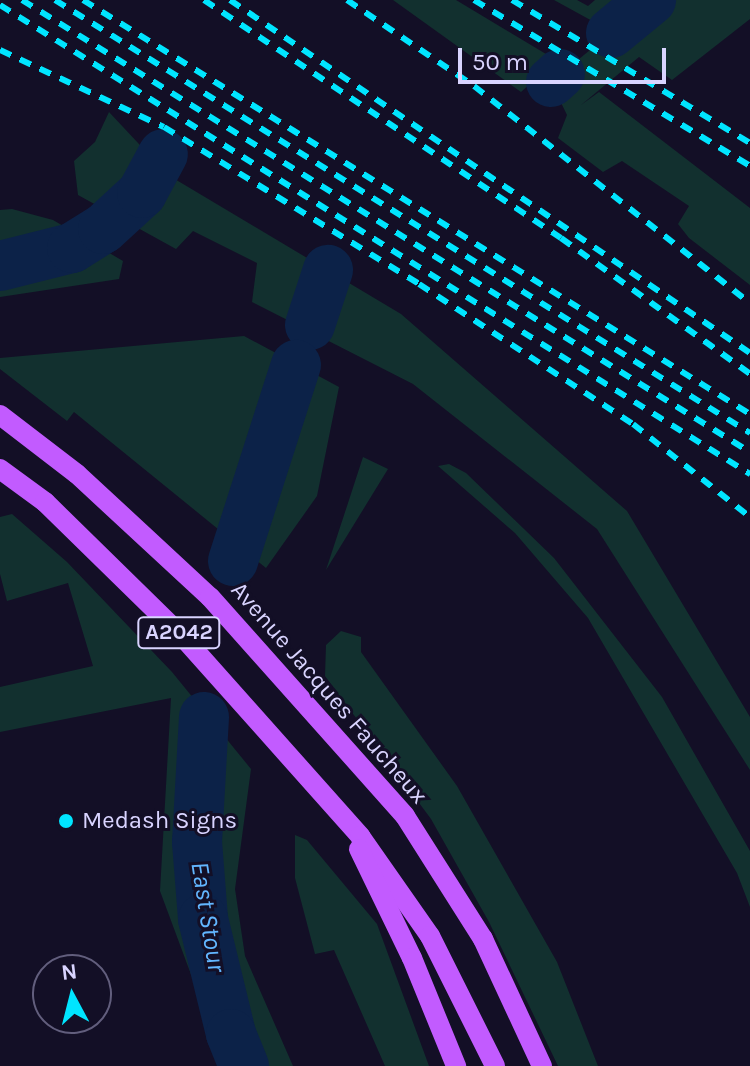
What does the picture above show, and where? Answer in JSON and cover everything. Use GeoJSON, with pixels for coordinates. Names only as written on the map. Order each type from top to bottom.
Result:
{"type":"FeatureCollection","features":[{"type":"Feature","properties":{"kind":"main road","name":"Avenue Jacques Faucheux"},"geometry":{"type":"LineString","coordinates":[[0,415],[77,474],[210,597],[332,729],[405,816],[449,878],[542,1066]]}},
{"type":"Feature","properties":{"kind":"main road","name":"A2042"},"geometry":{"type":"LineString","coordinates":[[0,469],[45,502],[182,636],[389,873],[430,936],[495,1066]]}},
{"type":"Feature","properties":{"kind":"main road"},"geometry":{"type":"LineString","coordinates":[[331,804],[412,958],[456,1066]]}},
{"type":"Feature","properties":{"kind":"green space"},"geometry":{"type":"Polygon","coordinates":[[[393,0],[456,0],[556,60],[521,92],[393,0]]]}},
{"type":"Feature","properties":{"kind":"green space"},"geometry":{"type":"Polygon","coordinates":[[[554,0],[577,0],[588,6],[595,0],[638,0],[605,28],[554,0]]]}},
{"type":"Feature","properties":{"kind":"green space"},"geometry":{"type":"Polygon","coordinates":[[[651,0],[750,0],[750,19],[672,80],[639,57],[581,105],[599,92],[750,208],[750,285],[689,238],[678,224],[689,206],[622,161],[603,172],[558,138],[567,115],[551,82],[651,0]]]}},
{"type":"Feature","properties":{"kind":"green space"},"geometry":{"type":"Polygon","coordinates":[[[109,112],[168,175],[401,314],[627,511],[750,717],[750,770],[597,529],[413,384],[252,302],[257,263],[193,231],[176,249],[78,195],[74,161],[95,142],[109,112]]]}},
{"type":"Feature","properties":{"kind":"green space"},"geometry":{"type":"Polygon","coordinates":[[[12,209],[53,220],[123,261],[119,279],[0,297],[0,210],[12,209]]]}},
{"type":"Feature","properties":{"kind":"green space"},"geometry":{"type":"Polygon","coordinates":[[[244,336],[339,387],[317,496],[266,568],[74,412],[67,421],[0,369],[0,358],[244,336]]]}},
{"type":"Feature","properties":{"kind":"green space"},"geometry":{"type":"Polygon","coordinates":[[[363,457],[388,469],[326,570],[348,503],[363,457]]]}},
{"type":"Feature","properties":{"kind":"green space"},"geometry":{"type":"Polygon","coordinates":[[[449,464],[466,473],[554,558],[662,697],[750,851],[750,907],[737,873],[588,618],[515,533],[438,466],[449,464]]]}},
{"type":"Feature","properties":{"kind":"green space"},"geometry":{"type":"Polygon","coordinates":[[[12,514],[67,562],[172,672],[251,769],[235,889],[245,956],[293,1066],[225,1066],[160,891],[171,698],[0,732],[0,687],[93,666],[68,583],[7,601],[0,574],[0,517],[12,514]]]}},
{"type":"Feature","properties":{"kind":"green space"},"geometry":{"type":"Polygon","coordinates":[[[341,631],[361,637],[361,652],[457,786],[557,962],[598,1066],[558,1066],[489,922],[431,819],[325,676],[326,645],[341,631]]]}},
{"type":"Feature","properties":{"kind":"green space"},"geometry":{"type":"Polygon","coordinates":[[[295,835],[307,840],[377,924],[429,1066],[385,1066],[334,950],[315,954],[295,878],[295,835]]]}},
{"type":"Feature","properties":{"kind":"waterway","name":"East Stour"},"geometry":{"type":"LineString","coordinates":[[611,33],[651,0]]}},
{"type":"Feature","properties":{"kind":"waterway","name":"East Stour"},"geometry":{"type":"LineString","coordinates":[[551,82],[560,74]]}},
{"type":"Feature","properties":{"kind":"waterway"},"geometry":{"type":"LineString","coordinates":[[0,266],[72,248],[103,229],[142,193],[163,154]]}},
{"type":"Feature","properties":{"kind":"waterway","name":"East Stour"},"geometry":{"type":"LineString","coordinates":[[310,325],[328,270]]}},
{"type":"Feature","properties":{"kind":"waterway","name":"East Stour"},"geometry":{"type":"LineString","coordinates":[[233,561],[296,365]]}},
{"type":"Feature","properties":{"kind":"waterway","name":"East Stour"},"geometry":{"type":"LineString","coordinates":[[204,717],[197,842],[203,919],[231,1034],[244,1066]]}},
{"type":"Feature","properties":{"kind":"railway"},"geometry":{"type":"LineString","coordinates":[[22,0],[750,452]]}},
{"type":"Feature","properties":{"kind":"railway"},"geometry":{"type":"LineString","coordinates":[[55,0],[750,433]]}},
{"type":"Feature","properties":{"kind":"railway"},"geometry":{"type":"LineString","coordinates":[[83,0],[750,414]]}},
{"type":"Feature","properties":{"kind":"railway"},"geometry":{"type":"LineString","coordinates":[[204,0],[561,238],[750,374]]}},
{"type":"Feature","properties":{"kind":"railway"},"geometry":{"type":"LineString","coordinates":[[230,0],[750,353]]}},
{"type":"Feature","properties":{"kind":"railway"},"geometry":{"type":"LineString","coordinates":[[347,0],[474,86],[750,303]]}},
{"type":"Feature","properties":{"kind":"railway"},"geometry":{"type":"LineString","coordinates":[[474,0],[750,166]]}},
{"type":"Feature","properties":{"kind":"railway"},"geometry":{"type":"LineString","coordinates":[[512,0],[750,143]]}},
{"type":"Feature","properties":{"kind":"railway"},"geometry":{"type":"LineString","coordinates":[[0,5],[750,474]]}},
{"type":"Feature","properties":{"kind":"railway"},"geometry":{"type":"LineString","coordinates":[[0,50],[164,127],[419,284],[633,424],[750,517]]}},
{"type":"Feature","properties":{"kind":"place","name":"Medash Signs"},"geometry":{"type":"Point","coordinates":[66,821]}}]}
